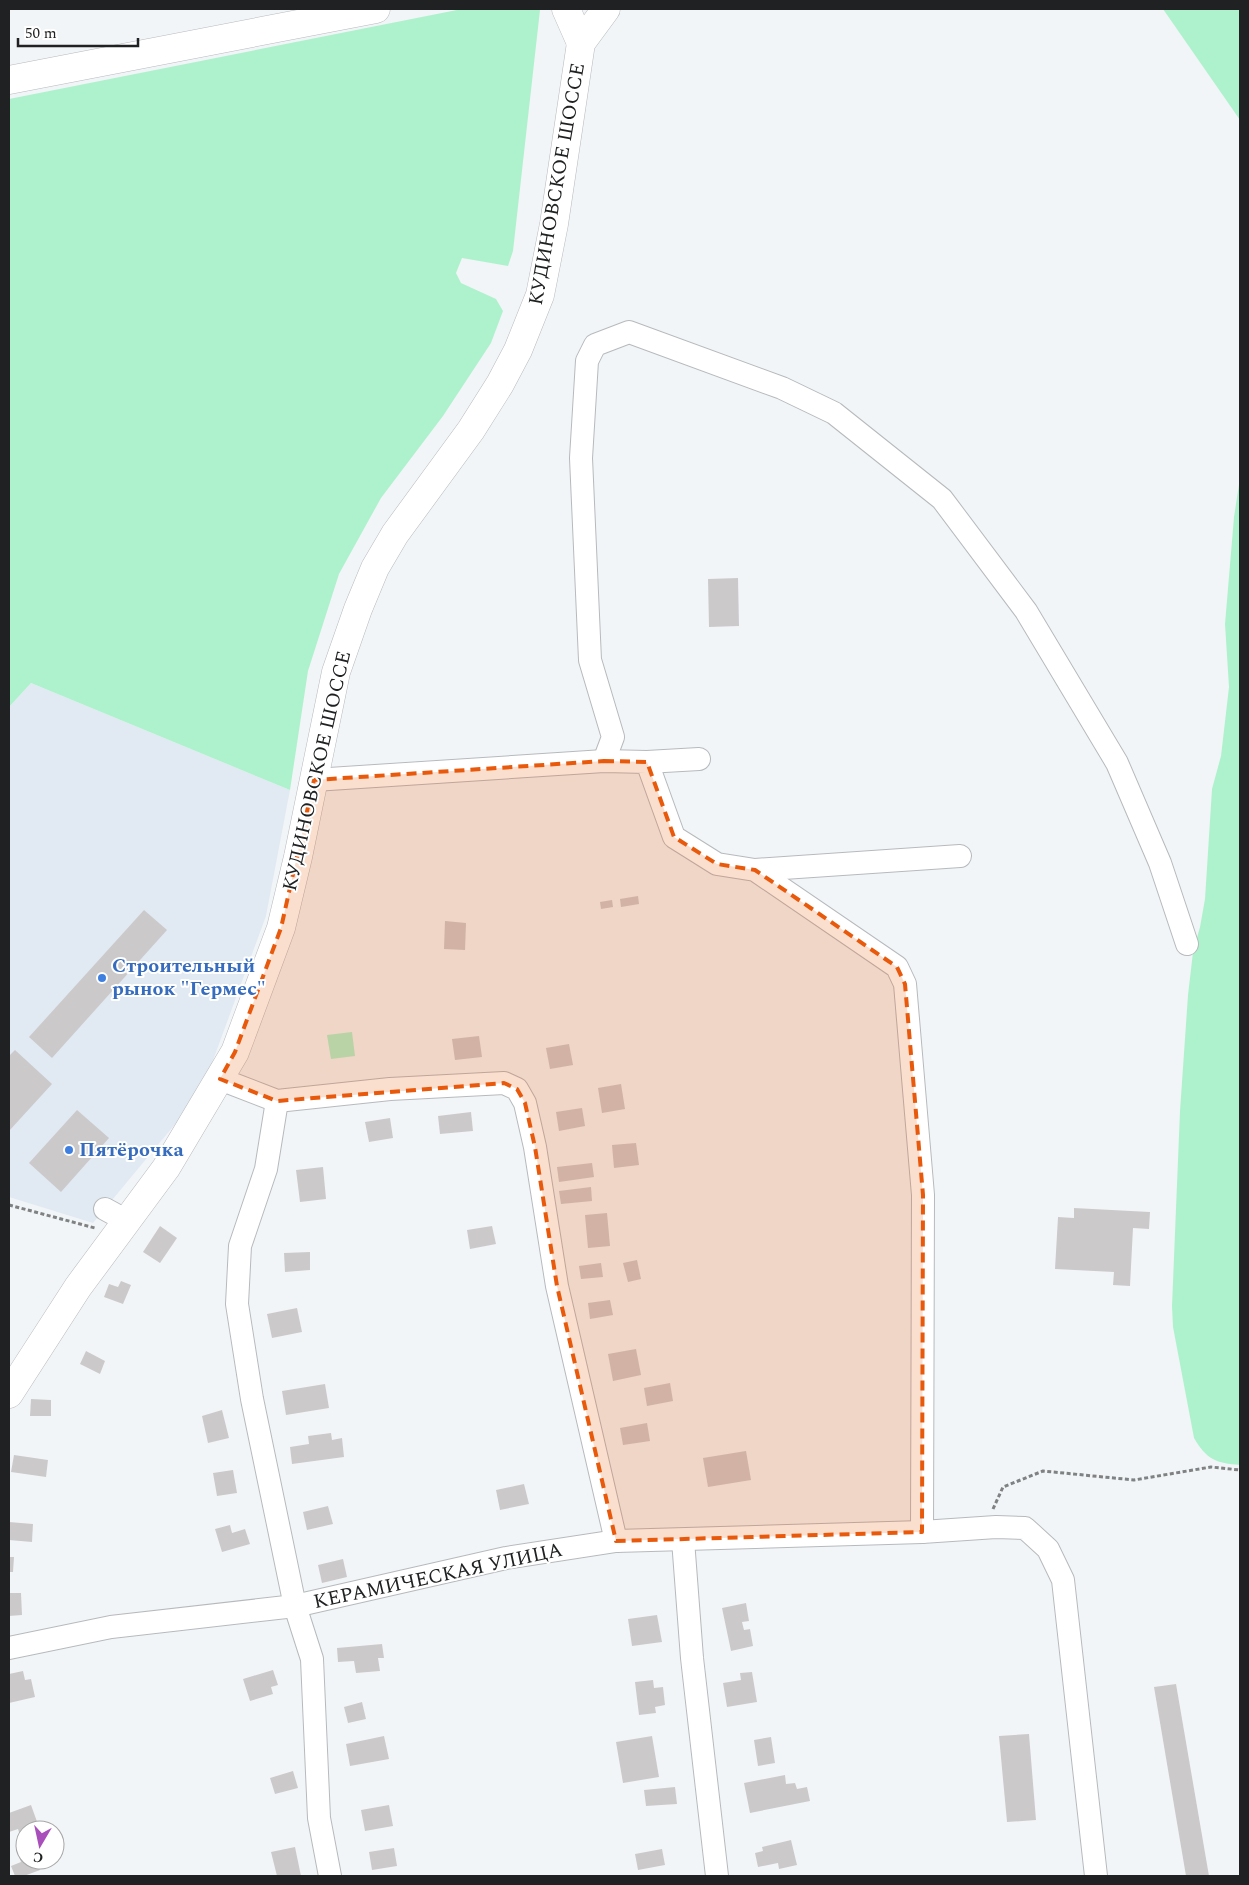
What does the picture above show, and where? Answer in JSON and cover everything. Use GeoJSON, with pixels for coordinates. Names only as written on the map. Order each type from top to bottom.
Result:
{"type":"FeatureCollection","features":[{"type":"Feature","properties":{"kind":"main road"},"geometry":{"type":"LineString","coordinates":[[9,80],[376,9]]}},
{"type":"Feature","properties":{"kind":"main road","name":"КУДИНОВСКОЕ ШОССЕ"},"geometry":{"type":"LineString","coordinates":[[566,9],[581,42]]}},
{"type":"Feature","properties":{"kind":"main road","name":"КУДИНОВСКОЕ ШОССЕ"},"geometry":{"type":"LineString","coordinates":[[9,1394],[78,1287],[116,1221],[166,1168],[220,1079],[228,1049],[281,928],[336,672],[358,609],[375,568],[395,534],[471,430],[500,384],[518,350],[534,312],[540,294],[554,224],[581,42],[606,9]]}},
{"type":"Feature","properties":{"kind":"street"},"geometry":{"type":"LineString","coordinates":[[604,761],[613,737],[590,660],[581,458],[587,361],[595,345],[629,332],[782,388],[834,413],[942,499],[1026,611],[1117,763],[1160,862],[1187,944]]}},
{"type":"Feature","properties":{"kind":"street"},"geometry":{"type":"LineString","coordinates":[[314,780],[604,761],[647,762],[699,759]]}},
{"type":"Feature","properties":{"kind":"street"},"geometry":{"type":"LineString","coordinates":[[647,762],[674,837],[717,864],[755,870],[960,856]]}},
{"type":"Feature","properties":{"kind":"street"},"geometry":{"type":"LineString","coordinates":[[755,870],[897,967],[905,984],[923,1195],[922,1532]]}},
{"type":"Feature","properties":{"kind":"street"},"geometry":{"type":"LineString","coordinates":[[220,1079],[277,1101],[390,1089],[504,1083],[517,1089],[525,1103],[535,1147],[557,1286],[616,1542]]}},
{"type":"Feature","properties":{"kind":"street"},"geometry":{"type":"LineString","coordinates":[[277,1101],[266,1169],[240,1246],[237,1304],[252,1399],[295,1606],[312,1659],[319,1818],[330,1876]]}},
{"type":"Feature","properties":{"kind":"street","name":"КЕРАМИЧЕСКАЯ УЛИЦА"},"geometry":{"type":"LineString","coordinates":[[9,1648],[111,1627],[295,1606],[506,1558],[616,1542],[922,1532],[996,1527],[1025,1528],[1048,1549],[1063,1580],[1096,1876]]}},
{"type":"Feature","properties":{"kind":"street"},"geometry":{"type":"LineString","coordinates":[[683,1540],[692,1658],[717,1876]]}},
{"type":"Feature","properties":{"kind":"path"},"geometry":{"type":"LineString","coordinates":[[9,1205],[116,1221]]}},
{"type":"Feature","properties":{"kind":"path"},"geometry":{"type":"LineString","coordinates":[[992,1510],[1002,1487],[1043,1472],[1134,1480],[1211,1467],[1240,1470]]}},
{"type":"Feature","properties":{"kind":"highlighted area"},"geometry":{"type":"Polygon","coordinates":[[[604,761],[647,762],[674,837],[717,864],[755,870],[897,967],[905,984],[923,1195],[922,1532],[616,1541],[557,1286],[535,1147],[525,1103],[517,1089],[504,1083],[277,1101],[220,1079],[235,1052],[281,928],[314,780],[604,761]]]}},
{"type":"Feature","properties":{"kind":"shaded area"},"geometry":{"type":"Polygon","coordinates":[[[31,683],[290,790],[266,916],[201,1093],[93,1223],[9,1197],[9,707],[31,683]]]}},
{"type":"Feature","properties":{"kind":"green space"},"geometry":{"type":"Polygon","coordinates":[[[462,9],[540,10],[513,251],[508,266],[462,258],[456,273],[461,283],[496,299],[503,311],[491,343],[443,416],[381,498],[339,574],[308,671],[290,790],[31,683],[9,707],[9,99],[462,9]]]}},
{"type":"Feature","properties":{"kind":"green space"},"geometry":{"type":"Polygon","coordinates":[[[1163,9],[1240,9],[1240,120],[1163,9]]]}},
{"type":"Feature","properties":{"kind":"green space"},"geometry":{"type":"Polygon","coordinates":[[[1240,478],[1240,1465],[1213,1459],[1203,1451],[1194,1438],[1173,1327],[1172,1306],[1180,1111],[1188,995],[1193,952],[1205,899],[1212,789],[1221,756],[1229,687],[1225,624],[1234,517],[1240,478]]]}},
{"type":"Feature","properties":{"kind":"green space"},"geometry":{"type":"Polygon","coordinates":[[[352,1032],[355,1056],[331,1059],[327,1035],[352,1032]]]}},
{"type":"Feature","properties":{"kind":"building"},"geometry":{"type":"Polygon","coordinates":[[[738,578],[739,626],[709,627],[708,579],[738,578]]]}},
{"type":"Feature","properties":{"kind":"building"},"geometry":{"type":"Polygon","coordinates":[[[638,896],[639,904],[621,907],[620,899],[638,896]]]}},
{"type":"Feature","properties":{"kind":"building"},"geometry":{"type":"Polygon","coordinates":[[[612,900],[613,907],[601,909],[600,902],[612,900]]]}},
{"type":"Feature","properties":{"kind":"building"},"geometry":{"type":"Polygon","coordinates":[[[144,910],[167,930],[52,1058],[29,1037],[144,910]]]}},
{"type":"Feature","properties":{"kind":"building"},"geometry":{"type":"Polygon","coordinates":[[[445,921],[466,923],[465,950],[444,949],[445,921]]]}},
{"type":"Feature","properties":{"kind":"building"},"geometry":{"type":"Polygon","coordinates":[[[479,1036],[482,1057],[455,1060],[452,1039],[479,1036]]]}},
{"type":"Feature","properties":{"kind":"building"},"geometry":{"type":"Polygon","coordinates":[[[569,1044],[573,1065],[550,1069],[546,1048],[569,1044]]]}},
{"type":"Feature","properties":{"kind":"building"},"geometry":{"type":"Polygon","coordinates":[[[15,1050],[52,1084],[9,1131],[9,1056],[15,1050]]]}},
{"type":"Feature","properties":{"kind":"building"},"geometry":{"type":"Polygon","coordinates":[[[621,1084],[625,1109],[602,1113],[598,1088],[621,1084]]]}},
{"type":"Feature","properties":{"kind":"building"},"geometry":{"type":"Polygon","coordinates":[[[582,1108],[585,1126],[559,1131],[556,1112],[582,1108]]]}},
{"type":"Feature","properties":{"kind":"building"},"geometry":{"type":"Polygon","coordinates":[[[77,1110],[109,1138],[61,1192],[29,1163],[77,1110]]]}},
{"type":"Feature","properties":{"kind":"building"},"geometry":{"type":"Polygon","coordinates":[[[471,1112],[473,1131],[440,1134],[438,1116],[471,1112]]]}},
{"type":"Feature","properties":{"kind":"building"},"geometry":{"type":"Polygon","coordinates":[[[390,1118],[393,1138],[369,1142],[365,1122],[390,1118]]]}},
{"type":"Feature","properties":{"kind":"building"},"geometry":{"type":"Polygon","coordinates":[[[636,1143],[639,1165],[614,1168],[612,1145],[636,1143]]]}},
{"type":"Feature","properties":{"kind":"building"},"geometry":{"type":"Polygon","coordinates":[[[592,1163],[594,1177],[559,1182],[557,1167],[592,1163]]]}},
{"type":"Feature","properties":{"kind":"building"},"geometry":{"type":"Polygon","coordinates":[[[323,1167],[326,1199],[300,1202],[296,1170],[323,1167]]]}},
{"type":"Feature","properties":{"kind":"building"},"geometry":{"type":"Polygon","coordinates":[[[591,1187],[592,1201],[561,1204],[559,1191],[591,1187]]]}},
{"type":"Feature","properties":{"kind":"building"},"geometry":{"type":"Polygon","coordinates":[[[1074,1208],[1150,1212],[1149,1229],[1133,1228],[1130,1286],[1113,1285],[1114,1272],[1055,1269],[1058,1217],[1074,1218],[1074,1208]]]}},
{"type":"Feature","properties":{"kind":"building"},"geometry":{"type":"Polygon","coordinates":[[[607,1213],[610,1246],[588,1248],[585,1215],[607,1213]]]}},
{"type":"Feature","properties":{"kind":"building"},"geometry":{"type":"Polygon","coordinates":[[[160,1226],[177,1238],[160,1263],[143,1252],[160,1226]]]}},
{"type":"Feature","properties":{"kind":"building"},"geometry":{"type":"Polygon","coordinates":[[[492,1226],[496,1244],[470,1249],[467,1230],[492,1226]]]}},
{"type":"Feature","properties":{"kind":"building"},"geometry":{"type":"Polygon","coordinates":[[[310,1252],[310,1270],[285,1272],[284,1253],[310,1252]]]}},
{"type":"Feature","properties":{"kind":"building"},"geometry":{"type":"Polygon","coordinates":[[[637,1260],[641,1279],[628,1282],[623,1263],[637,1260]]]}},
{"type":"Feature","properties":{"kind":"building"},"geometry":{"type":"Polygon","coordinates":[[[601,1263],[603,1277],[581,1279],[579,1266],[601,1263]]]}},
{"type":"Feature","properties":{"kind":"building"},"geometry":{"type":"Polygon","coordinates":[[[121,1281],[131,1285],[123,1304],[104,1297],[109,1284],[118,1287],[121,1281]]]}},
{"type":"Feature","properties":{"kind":"building"},"geometry":{"type":"Polygon","coordinates":[[[610,1300],[613,1315],[590,1319],[588,1303],[610,1300]]]}},
{"type":"Feature","properties":{"kind":"building"},"geometry":{"type":"Polygon","coordinates":[[[297,1308],[302,1332],[272,1338],[267,1314],[297,1308]]]}},
{"type":"Feature","properties":{"kind":"building"},"geometry":{"type":"Polygon","coordinates":[[[636,1349],[641,1375],[613,1381],[608,1354],[636,1349]]]}},
{"type":"Feature","properties":{"kind":"building"},"geometry":{"type":"Polygon","coordinates":[[[86,1351],[105,1361],[100,1374],[80,1364],[86,1351]]]}},
{"type":"Feature","properties":{"kind":"building"},"geometry":{"type":"Polygon","coordinates":[[[670,1383],[673,1401],[647,1406],[644,1388],[670,1383]]]}},
{"type":"Feature","properties":{"kind":"building"},"geometry":{"type":"Polygon","coordinates":[[[325,1384],[329,1408],[286,1415],[282,1391],[325,1384]]]}},
{"type":"Feature","properties":{"kind":"building"},"geometry":{"type":"Polygon","coordinates":[[[31,1399],[51,1400],[51,1416],[30,1416],[31,1399]]]}},
{"type":"Feature","properties":{"kind":"building"},"geometry":{"type":"Polygon","coordinates":[[[222,1410],[229,1438],[208,1443],[202,1416],[222,1410]]]}},
{"type":"Feature","properties":{"kind":"building"},"geometry":{"type":"Polygon","coordinates":[[[647,1423],[650,1441],[623,1445],[620,1428],[647,1423]]]}},
{"type":"Feature","properties":{"kind":"building"},"geometry":{"type":"Polygon","coordinates":[[[331,1433],[332,1440],[342,1438],[344,1457],[292,1464],[290,1447],[309,1444],[308,1436],[331,1433]]]}},
{"type":"Feature","properties":{"kind":"building"},"geometry":{"type":"Polygon","coordinates":[[[746,1451],[751,1480],[708,1487],[703,1458],[746,1451]]]}},
{"type":"Feature","properties":{"kind":"building"},"geometry":{"type":"Polygon","coordinates":[[[14,1455],[48,1460],[46,1477],[11,1472],[14,1455]]]}},
{"type":"Feature","properties":{"kind":"building"},"geometry":{"type":"Polygon","coordinates":[[[233,1470],[237,1493],[217,1496],[213,1473],[233,1470]]]}},
{"type":"Feature","properties":{"kind":"building"},"geometry":{"type":"Polygon","coordinates":[[[524,1484],[529,1504],[500,1510],[496,1490],[524,1484]]]}},
{"type":"Feature","properties":{"kind":"building"},"geometry":{"type":"Polygon","coordinates":[[[328,1506],[333,1524],[307,1530],[303,1512],[328,1506]]]}},
{"type":"Feature","properties":{"kind":"building"},"geometry":{"type":"Polygon","coordinates":[[[9,1522],[33,1524],[32,1542],[9,1540],[9,1522]]]}},
{"type":"Feature","properties":{"kind":"building"},"geometry":{"type":"Polygon","coordinates":[[[230,1525],[232,1533],[245,1529],[250,1544],[222,1552],[215,1529],[230,1525]]]}},
{"type":"Feature","properties":{"kind":"building"},"geometry":{"type":"Polygon","coordinates":[[[9,1557],[14,1557],[13,1572],[9,1572],[9,1557]]]}},
{"type":"Feature","properties":{"kind":"building"},"geometry":{"type":"Polygon","coordinates":[[[343,1559],[347,1577],[322,1583],[318,1565],[343,1559]]]}},
{"type":"Feature","properties":{"kind":"building"},"geometry":{"type":"Polygon","coordinates":[[[9,1593],[21,1593],[22,1615],[9,1616],[9,1593]]]}},
{"type":"Feature","properties":{"kind":"building"},"geometry":{"type":"Polygon","coordinates":[[[746,1603],[749,1621],[742,1622],[744,1630],[750,1629],[753,1646],[731,1651],[722,1608],[746,1603]]]}},
{"type":"Feature","properties":{"kind":"building"},"geometry":{"type":"Polygon","coordinates":[[[657,1615],[662,1642],[632,1646],[628,1619],[657,1615]]]}},
{"type":"Feature","properties":{"kind":"building"},"geometry":{"type":"Polygon","coordinates":[[[382,1644],[384,1658],[378,1658],[380,1671],[356,1673],[354,1661],[338,1662],[337,1648],[382,1644]]]}},
{"type":"Feature","properties":{"kind":"building"},"geometry":{"type":"Polygon","coordinates":[[[273,1670],[278,1685],[271,1687],[273,1694],[250,1701],[243,1679],[273,1670]]]}},
{"type":"Feature","properties":{"kind":"building"},"geometry":{"type":"Polygon","coordinates":[[[23,1671],[25,1680],[31,1679],[35,1697],[9,1703],[9,1674],[23,1671]]]}},
{"type":"Feature","properties":{"kind":"building"},"geometry":{"type":"Polygon","coordinates":[[[752,1672],[757,1702],[727,1707],[723,1683],[741,1680],[740,1673],[752,1672]]]}},
{"type":"Feature","properties":{"kind":"building"},"geometry":{"type":"Polygon","coordinates":[[[653,1680],[654,1688],[663,1687],[665,1705],[655,1707],[656,1713],[639,1715],[635,1682],[653,1680]]]}},
{"type":"Feature","properties":{"kind":"building"},"geometry":{"type":"Polygon","coordinates":[[[1176,1684],[1209,1876],[1186,1876],[1154,1687],[1176,1684]]]}},
{"type":"Feature","properties":{"kind":"building"},"geometry":{"type":"Polygon","coordinates":[[[362,1702],[366,1719],[348,1723],[344,1707],[362,1702]]]}},
{"type":"Feature","properties":{"kind":"building"},"geometry":{"type":"Polygon","coordinates":[[[1029,1734],[1036,1820],[1007,1822],[999,1736],[1029,1734]]]}},
{"type":"Feature","properties":{"kind":"building"},"geometry":{"type":"Polygon","coordinates":[[[384,1736],[389,1759],[350,1766],[346,1744],[384,1736]]]}},
{"type":"Feature","properties":{"kind":"building"},"geometry":{"type":"Polygon","coordinates":[[[652,1736],[659,1777],[623,1783],[616,1742],[652,1736]]]}},
{"type":"Feature","properties":{"kind":"building"},"geometry":{"type":"Polygon","coordinates":[[[771,1737],[775,1763],[758,1766],[754,1740],[771,1737]]]}},
{"type":"Feature","properties":{"kind":"building"},"geometry":{"type":"Polygon","coordinates":[[[293,1771],[298,1788],[275,1794],[270,1778],[293,1771]]]}},
{"type":"Feature","properties":{"kind":"building"},"geometry":{"type":"Polygon","coordinates":[[[785,1775],[786,1784],[795,1783],[797,1789],[807,1787],[810,1801],[750,1813],[744,1783],[785,1775]]]}},
{"type":"Feature","properties":{"kind":"building"},"geometry":{"type":"Polygon","coordinates":[[[675,1787],[677,1804],[646,1806],[644,1790],[675,1787]]]}},
{"type":"Feature","properties":{"kind":"building"},"geometry":{"type":"Polygon","coordinates":[[[31,1805],[36,1820],[15,1820],[15,1830],[9,1832],[9,1813],[31,1805]]]}},
{"type":"Feature","properties":{"kind":"building"},"geometry":{"type":"Polygon","coordinates":[[[389,1805],[393,1826],[365,1831],[361,1810],[389,1805]]]}},
{"type":"Feature","properties":{"kind":"building"},"geometry":{"type":"Polygon","coordinates":[[[791,1840],[797,1865],[779,1869],[778,1863],[758,1867],[755,1853],[763,1851],[762,1847],[791,1840]]]}},
{"type":"Feature","properties":{"kind":"building"},"geometry":{"type":"Polygon","coordinates":[[[295,1847],[301,1876],[277,1876],[271,1852],[295,1847]]]}},
{"type":"Feature","properties":{"kind":"building"},"geometry":{"type":"Polygon","coordinates":[[[394,1848],[397,1866],[372,1870],[369,1852],[394,1848]]]}},
{"type":"Feature","properties":{"kind":"building"},"geometry":{"type":"Polygon","coordinates":[[[662,1849],[665,1865],[638,1870],[635,1854],[662,1849]]]}},
{"type":"Feature","properties":{"kind":"building"},"geometry":{"type":"Polygon","coordinates":[[[15,1864],[15,1870],[40,1870],[24,1876],[15,1876],[11,1866],[15,1864]]]}},
{"type":"Feature","properties":{"kind":"place","name":"Строительный рынок \"Гермес\""},"geometry":{"type":"Point","coordinates":[102,978]}},
{"type":"Feature","properties":{"kind":"place","name":"Пятёрочка"},"geometry":{"type":"Point","coordinates":[69,1150]}}]}
